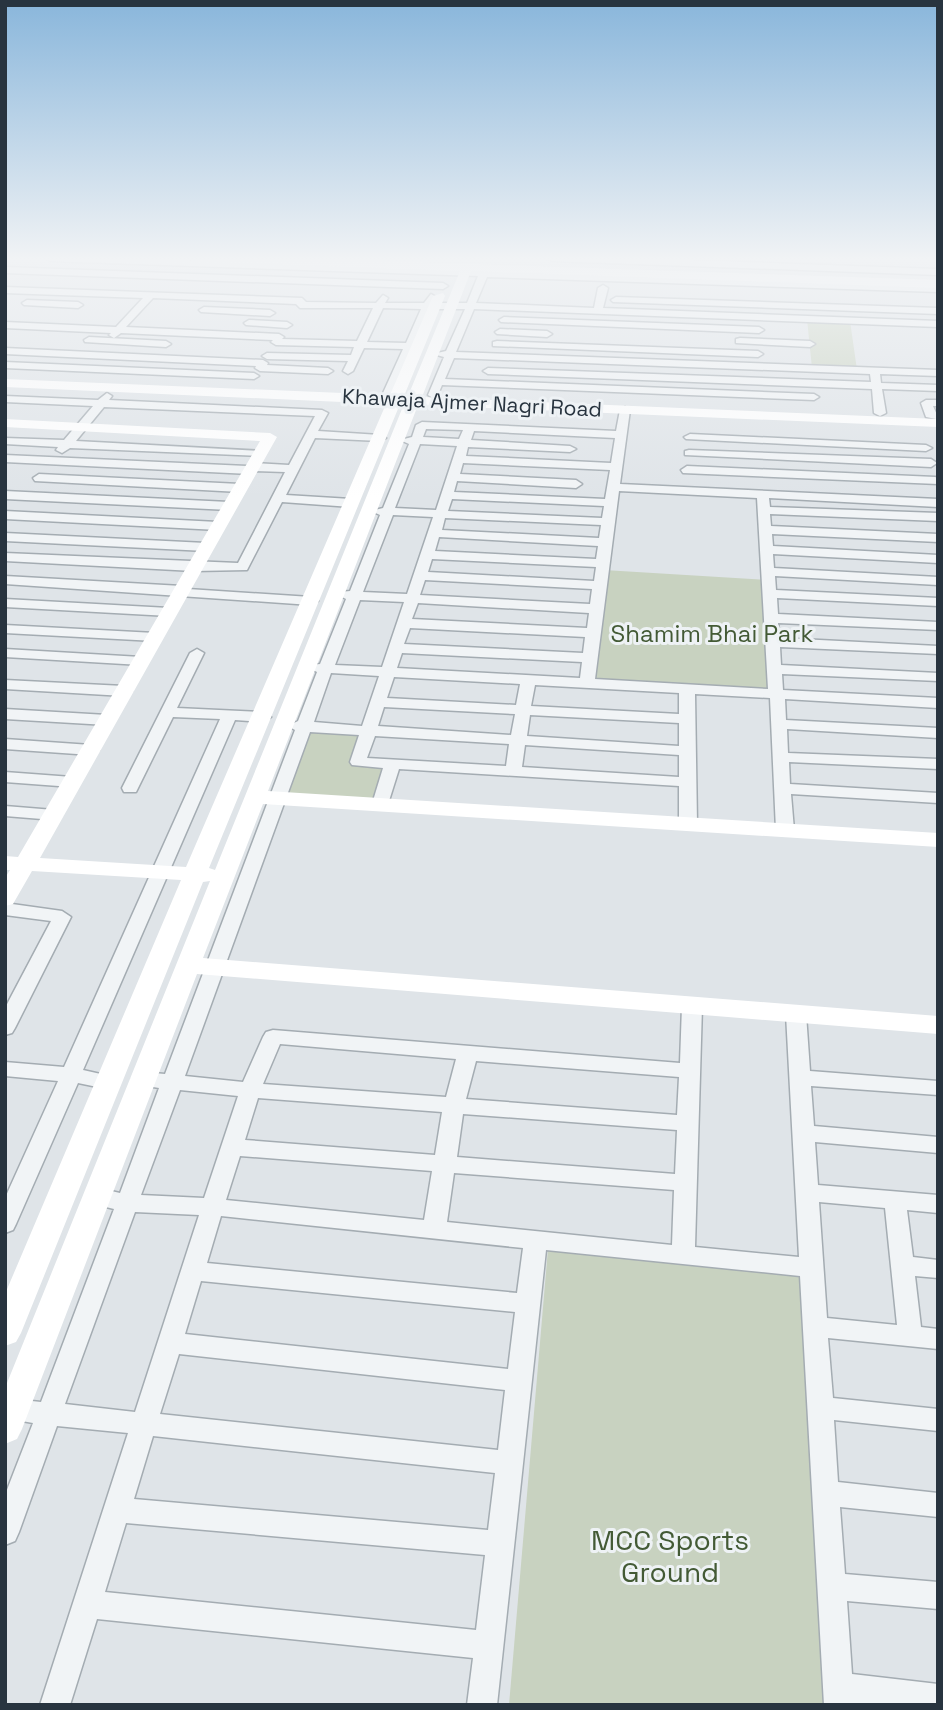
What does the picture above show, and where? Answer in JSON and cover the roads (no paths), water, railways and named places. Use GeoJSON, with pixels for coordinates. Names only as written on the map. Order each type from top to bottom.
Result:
{"type":"FeatureCollection","features":[{"type":"Feature","properties":{"kind":"main road"},"geometry":{"type":"LineString","coordinates":[[9,1420],[142,1079],[225,876],[268,797],[272,721],[316,668],[346,595],[369,509],[398,440],[432,338]]}},
{"type":"Feature","properties":{"kind":"main road","name":"Khawaja Ajmer Nagri Road"},"geometry":{"type":"LineString","coordinates":[[5,381],[265,360],[411,394],[493,404],[691,413],[933,416]]}},
{"type":"Feature","properties":{"kind":"main road","name":"Khawaja Ajmer Nagri Road"},"geometry":{"type":"LineString","coordinates":[[5,381],[113,388],[815,404],[858,416],[933,416]]}},
{"type":"Feature","properties":{"kind":"main road"},"geometry":{"type":"LineString","coordinates":[[5,424],[81,427]]}},
{"type":"Feature","properties":{"kind":"main road"},"geometry":{"type":"LineString","coordinates":[[5,1333],[107,1082],[197,875],[272,721],[310,601],[369,509]]}},
{"type":"Feature","properties":{"kind":"main road"},"geometry":{"type":"LineString","coordinates":[[268,797],[938,840]]}},
{"type":"Feature","properties":{"kind":"main road"},"geometry":{"type":"LineString","coordinates":[[15,864],[225,876]]}},
{"type":"Feature","properties":{"kind":"main road"},"geometry":{"type":"LineString","coordinates":[[189,965],[938,1025]]}},
{"type":"Feature","properties":{"kind":"street"},"geometry":{"type":"LineString","coordinates":[[42,338],[109,341],[265,360]]}},
{"type":"Feature","properties":{"kind":"street"},"geometry":{"type":"LineString","coordinates":[[109,341],[112,338]]}},
{"type":"Feature","properties":{"kind":"street"},"geometry":{"type":"LineString","coordinates":[[161,338],[328,371]]}},
{"type":"Feature","properties":{"kind":"street"},"geometry":{"type":"LineString","coordinates":[[265,360],[279,338]]}},
{"type":"Feature","properties":{"kind":"street"},"geometry":{"type":"LineString","coordinates":[[348,371],[365,338]]}},
{"type":"Feature","properties":{"kind":"street"},"geometry":{"type":"LineString","coordinates":[[484,384],[499,338]]}},
{"type":"Feature","properties":{"kind":"street"},"geometry":{"type":"LineString","coordinates":[[634,376],[638,338]]}},
{"type":"Feature","properties":{"kind":"street"},"geometry":{"type":"LineString","coordinates":[[411,394],[484,384],[590,388],[815,404],[809,338]]}},
{"type":"Feature","properties":{"kind":"street"},"geometry":{"type":"LineString","coordinates":[[730,341],[810,344]]}},
{"type":"Feature","properties":{"kind":"street"},"geometry":{"type":"LineString","coordinates":[[497,344],[771,355]]}},
{"type":"Feature","properties":{"kind":"street"},"geometry":{"type":"LineString","coordinates":[[5,351],[265,360],[362,345],[493,356],[938,373]]}},
{"type":"Feature","properties":{"kind":"street"},"geometry":{"type":"LineString","coordinates":[[106,369],[117,356]]}},
{"type":"Feature","properties":{"kind":"street"},"geometry":{"type":"LineString","coordinates":[[5,365],[106,369],[354,358]]}},
{"type":"Feature","properties":{"kind":"street"},"geometry":{"type":"LineString","coordinates":[[874,370],[880,414]]}},
{"type":"Feature","properties":{"kind":"street"},"geometry":{"type":"LineString","coordinates":[[488,371],[938,388]]}},
{"type":"Feature","properties":{"kind":"street"},"geometry":{"type":"LineString","coordinates":[[590,388],[595,375]]}},
{"type":"Feature","properties":{"kind":"street"},"geometry":{"type":"LineString","coordinates":[[24,496],[113,388]]}},
{"type":"Feature","properties":{"kind":"street"},"geometry":{"type":"LineString","coordinates":[[5,399],[322,413],[243,567],[5,557]]}},
{"type":"Feature","properties":{"kind":"street"},"geometry":{"type":"LineString","coordinates":[[493,404],[458,459],[358,762],[688,782]]}},
{"type":"Feature","properties":{"kind":"street"},"geometry":{"type":"LineString","coordinates":[[587,683],[599,585],[604,570],[602,563],[619,435],[625,410]]}},
{"type":"Feature","properties":{"kind":"street"},"geometry":{"type":"LineString","coordinates":[[686,491],[691,413]]}},
{"type":"Feature","properties":{"kind":"street"},"geometry":{"type":"LineString","coordinates":[[688,470],[817,476],[937,486],[931,455],[933,416]]}},
{"type":"Feature","properties":{"kind":"street"},"geometry":{"type":"LineString","coordinates":[[311,434],[398,440],[422,425],[570,449]]}},
{"type":"Feature","properties":{"kind":"street"},"geometry":{"type":"LineString","coordinates":[[5,900],[15,864],[54,815],[270,436],[81,427]]}},
{"type":"Feature","properties":{"kind":"street"},"geometry":{"type":"LineString","coordinates":[[473,433],[619,435]]}},
{"type":"Feature","properties":{"kind":"street"},"geometry":{"type":"LineString","coordinates":[[573,433],[570,449],[576,484],[573,501]]}},
{"type":"Feature","properties":{"kind":"street"},"geometry":{"type":"LineString","coordinates":[[690,437],[814,443],[931,455]]}},
{"type":"Feature","properties":{"kind":"street"},"geometry":{"type":"LineString","coordinates":[[5,441],[67,444],[293,469]]}},
{"type":"Feature","properties":{"kind":"street"},"geometry":{"type":"LineString","coordinates":[[814,443],[818,497]]}},
{"type":"Feature","properties":{"kind":"street"},"geometry":{"type":"LineString","coordinates":[[689,453],[815,458],[931,455]]}},
{"type":"Feature","properties":{"kind":"street"},"geometry":{"type":"LineString","coordinates":[[5,458],[254,463]]}},
{"type":"Feature","properties":{"kind":"street"},"geometry":{"type":"LineString","coordinates":[[458,459],[615,467]]}},
{"type":"Feature","properties":{"kind":"street"},"geometry":{"type":"LineString","coordinates":[[453,477],[576,484]]}},
{"type":"Feature","properties":{"kind":"street"},"geometry":{"type":"LineString","coordinates":[[39,478],[240,488]]}},
{"type":"Feature","properties":{"kind":"street"},"geometry":{"type":"LineString","coordinates":[[612,487],[938,503]]}},
{"type":"Feature","properties":{"kind":"street"},"geometry":{"type":"LineString","coordinates":[[5,495],[229,506]]}},
{"type":"Feature","properties":{"kind":"street"},"geometry":{"type":"LineString","coordinates":[[447,495],[610,503]]}},
{"type":"Feature","properties":{"kind":"street"},"geometry":{"type":"LineString","coordinates":[[763,495],[785,830]]}},
{"type":"Feature","properties":{"kind":"street"},"geometry":{"type":"LineString","coordinates":[[10,537],[31,517],[46,497]]}},
{"type":"Feature","properties":{"kind":"street"},"geometry":{"type":"LineString","coordinates":[[278,498],[369,509],[608,522]]}},
{"type":"Feature","properties":{"kind":"street"},"geometry":{"type":"LineString","coordinates":[[764,510],[938,517]]}},
{"type":"Feature","properties":{"kind":"street"},"geometry":{"type":"LineString","coordinates":[[5,515],[218,526]]}},
{"type":"Feature","properties":{"kind":"street"},"geometry":{"type":"LineString","coordinates":[[765,530],[938,538]]}},
{"type":"Feature","properties":{"kind":"street"},"geometry":{"type":"LineString","coordinates":[[434,533],[605,542]]}},
{"type":"Feature","properties":{"kind":"street"},"geometry":{"type":"LineString","coordinates":[[10,537],[206,547]]}},
{"type":"Feature","properties":{"kind":"street"},"geometry":{"type":"LineString","coordinates":[[6,604],[54,539]]}},
{"type":"Feature","properties":{"kind":"street"},"geometry":{"type":"LineString","coordinates":[[766,550],[938,559]]}},
{"type":"Feature","properties":{"kind":"street"},"geometry":{"type":"LineString","coordinates":[[427,555],[602,563]]}},
{"type":"Feature","properties":{"kind":"street"},"geometry":{"type":"LineString","coordinates":[[768,572],[938,580]]}},
{"type":"Feature","properties":{"kind":"street"},"geometry":{"type":"LineString","coordinates":[[420,576],[599,585]]}},
{"type":"Feature","properties":{"kind":"street"},"geometry":{"type":"LineString","coordinates":[[5,580],[310,601]]}},
{"type":"Feature","properties":{"kind":"street"},"geometry":{"type":"LineString","coordinates":[[769,594],[938,602]]}},
{"type":"Feature","properties":{"kind":"street"},"geometry":{"type":"LineString","coordinates":[[346,595],[596,608]]}},
{"type":"Feature","properties":{"kind":"street"},"geometry":{"type":"LineString","coordinates":[[6,604],[169,612]]}},
{"type":"Feature","properties":{"kind":"street"},"geometry":{"type":"LineString","coordinates":[[771,618],[938,626]]}},
{"type":"Feature","properties":{"kind":"street"},"geometry":{"type":"LineString","coordinates":[[404,623],[593,633]]}},
{"type":"Feature","properties":{"kind":"street"},"geometry":{"type":"LineString","coordinates":[[5,629],[155,637]]}},
{"type":"Feature","properties":{"kind":"street"},"geometry":{"type":"LineString","coordinates":[[773,642],[938,650]]}},
{"type":"Feature","properties":{"kind":"street"},"geometry":{"type":"LineString","coordinates":[[396,648],[590,658]]}},
{"type":"Feature","properties":{"kind":"street"},"geometry":{"type":"LineString","coordinates":[[5,653],[141,661]]}},
{"type":"Feature","properties":{"kind":"street"},"geometry":{"type":"LineString","coordinates":[[130,788],[197,653]]}},
{"type":"Feature","properties":{"kind":"street"},"geometry":{"type":"LineString","coordinates":[[5,1532],[215,967],[268,797],[306,727],[316,668],[938,704]]}},
{"type":"Feature","properties":{"kind":"street"},"geometry":{"type":"LineString","coordinates":[[774,669],[938,677]]}},
{"type":"Feature","properties":{"kind":"street"},"geometry":{"type":"LineString","coordinates":[[513,771],[528,680]]}},
{"type":"Feature","properties":{"kind":"street"},"geometry":{"type":"LineString","coordinates":[[5,684],[124,691]]}},
{"type":"Feature","properties":{"kind":"street"},"geometry":{"type":"LineString","coordinates":[[687,690],[688,824]]}},
{"type":"Feature","properties":{"kind":"street"},"geometry":{"type":"LineString","coordinates":[[378,702],[688,719]]}},
{"type":"Feature","properties":{"kind":"street"},"geometry":{"type":"LineString","coordinates":[[167,712],[230,715],[306,727],[688,751]]}},
{"type":"Feature","properties":{"kind":"street"},"geometry":{"type":"LineString","coordinates":[[5,713],[107,720]]}},
{"type":"Feature","properties":{"kind":"street"},"geometry":{"type":"LineString","coordinates":[[5,1224],[72,1075],[156,874],[230,715]]}},
{"type":"Feature","properties":{"kind":"street"},"geometry":{"type":"LineString","coordinates":[[778,724],[938,733]]}},
{"type":"Feature","properties":{"kind":"street"},"geometry":{"type":"LineString","coordinates":[[5,744],[90,750]]}},
{"type":"Feature","properties":{"kind":"street"},"geometry":{"type":"LineString","coordinates":[[780,757],[938,765]]}},
{"type":"Feature","properties":{"kind":"street"},"geometry":{"type":"LineString","coordinates":[[380,804],[393,764]]}},
{"type":"Feature","properties":{"kind":"street"},"geometry":{"type":"LineString","coordinates":[[5,777],[72,782]]}},
{"type":"Feature","properties":{"kind":"street"},"geometry":{"type":"LineString","coordinates":[[782,788],[938,798]]}},
{"type":"Feature","properties":{"kind":"street"},"geometry":{"type":"LineString","coordinates":[[5,811],[54,815]]}},
{"type":"Feature","properties":{"kind":"street"},"geometry":{"type":"LineString","coordinates":[[5,909],[62,917],[5,1028]]}},
{"type":"Feature","properties":{"kind":"street"},"geometry":{"type":"LineString","coordinates":[[683,1255],[692,1006]]}},
{"type":"Feature","properties":{"kind":"street"},"geometry":{"type":"LineString","coordinates":[[796,1014],[839,1696],[938,1699]]}},
{"type":"Feature","properties":{"kind":"street"},"geometry":{"type":"LineString","coordinates":[[55,1705],[250,1090],[273,1037],[689,1071]]}},
{"type":"Feature","properties":{"kind":"street"},"geometry":{"type":"LineString","coordinates":[[435,1230],[454,1106],[468,1053]]}},
{"type":"Feature","properties":{"kind":"street"},"geometry":{"type":"LineString","coordinates":[[5,1069],[72,1075],[107,1082]]}},
{"type":"Feature","properties":{"kind":"street"},"geometry":{"type":"LineString","coordinates":[[800,1078],[938,1088]]}},
{"type":"Feature","properties":{"kind":"street"},"geometry":{"type":"LineString","coordinates":[[142,1079],[250,1090],[687,1123]]}},
{"type":"Feature","properties":{"kind":"street"},"geometry":{"type":"LineString","coordinates":[[803,1133],[938,1145]]}},
{"type":"Feature","properties":{"kind":"street"},"geometry":{"type":"LineString","coordinates":[[232,1147],[685,1183]]}},
{"type":"Feature","properties":{"kind":"street"},"geometry":{"type":"LineString","coordinates":[[807,1192],[938,1204]]}},
{"type":"Feature","properties":{"kind":"street"},"geometry":{"type":"LineString","coordinates":[[98,1197],[128,1203],[213,1207],[812,1268]]}},
{"type":"Feature","properties":{"kind":"street"},"geometry":{"type":"LineString","coordinates":[[895,1200],[910,1336]]}},
{"type":"Feature","properties":{"kind":"street"},"geometry":{"type":"LineString","coordinates":[[482,1705],[535,1240]]}},
{"type":"Feature","properties":{"kind":"street"},"geometry":{"type":"LineString","coordinates":[[903,1265],[938,1269]]}},
{"type":"Feature","properties":{"kind":"street"},"geometry":{"type":"LineString","coordinates":[[192,1271],[528,1304]]}},
{"type":"Feature","properties":{"kind":"street"},"geometry":{"type":"LineString","coordinates":[[816,1327],[938,1339]]}},
{"type":"Feature","properties":{"kind":"street"},"geometry":{"type":"LineString","coordinates":[[170,1343],[519,1381]]}},
{"type":"Feature","properties":{"kind":"street"},"geometry":{"type":"LineString","coordinates":[[821,1408],[938,1420]]}},
{"type":"Feature","properties":{"kind":"street"},"geometry":{"type":"LineString","coordinates":[[9,1420],[50,1413],[510,1462]]}},
{"type":"Feature","properties":{"kind":"street"},"geometry":{"type":"LineString","coordinates":[[826,1493],[938,1505]]}},
{"type":"Feature","properties":{"kind":"street"},"geometry":{"type":"LineString","coordinates":[[117,1510],[500,1544]]}},
{"type":"Feature","properties":{"kind":"street"},"geometry":{"type":"LineString","coordinates":[[832,1586],[938,1596]]}},
{"type":"Feature","properties":{"kind":"street"},"geometry":{"type":"LineString","coordinates":[[87,1604],[489,1646]]}},
{"type":"Feature","properties":{"kind":"park label","name":"Shamim Bhai Park"},"geometry":{"type":"Point","coordinates":[712,634]}},
{"type":"Feature","properties":{"kind":"park label","name":"MCC Sports Ground"},"geometry":{"type":"Point","coordinates":[670,1556]}}]}
